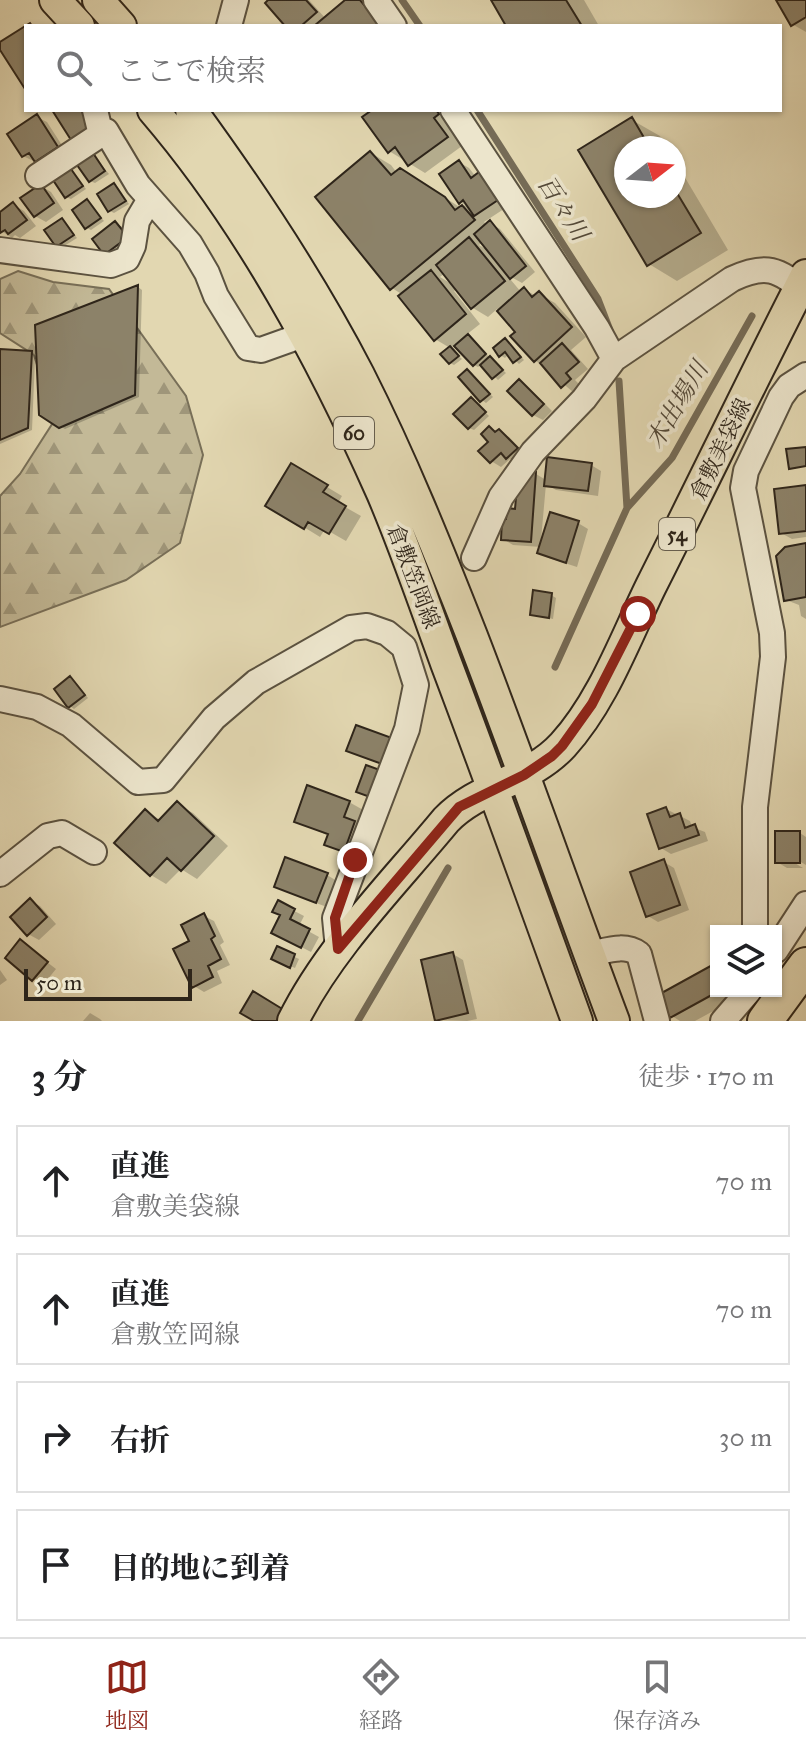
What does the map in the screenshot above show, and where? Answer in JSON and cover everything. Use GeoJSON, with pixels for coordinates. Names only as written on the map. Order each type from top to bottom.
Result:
{"type":"FeatureCollection","features":[{"type":"Feature","properties":{"kind":"highway"},"geometry":{"type":"LineString","coordinates":[[765,1021],[806,965]]}},
{"type":"Feature","properties":{"kind":"main road"},"geometry":{"type":"LineString","coordinates":[[55,0],[77,24]]}},
{"type":"Feature","properties":{"kind":"main road"},"geometry":{"type":"LineString","coordinates":[[98,0],[119,24]]}},
{"type":"Feature","properties":{"kind":"main road","name":"倉敷笠岡線"},"geometry":{"type":"LineString","coordinates":[[154,112],[260,259],[331,387],[383,496],[493,789]]}},
{"type":"Feature","properties":{"kind":"main road","name":"倉敷笠岡線"},"geometry":{"type":"LineString","coordinates":[[192,112],[285,246],[358,375],[434,538],[524,775]]}},
{"type":"Feature","properties":{"kind":"main road","name":"倉敷美袋線"},"geometry":{"type":"LineString","coordinates":[[493,789],[524,775],[552,756],[592,704],[804,285]]}},
{"type":"Feature","properties":{"kind":"main road"},"geometry":{"type":"LineString","coordinates":[[524,775],[614,1021]]}},
{"type":"Feature","properties":{"kind":"main road"},"geometry":{"type":"LineString","coordinates":[[293,1021],[304,998],[338,949],[446,820],[459,807],[493,789],[577,1021]]}},
{"type":"Feature","properties":{"kind":"street"},"geometry":{"type":"LineString","coordinates":[[230,24],[236,0]]}},
{"type":"Feature","properties":{"kind":"street"},"geometry":{"type":"LineString","coordinates":[[376,0],[393,24]]}},
{"type":"Feature","properties":{"kind":"street"},"geometry":{"type":"LineString","coordinates":[[95,112],[101,135]]}},
{"type":"Feature","properties":{"kind":"street"},"geometry":{"type":"LineString","coordinates":[[454,112],[597,328],[614,359]]}},
{"type":"Feature","properties":{"kind":"street"},"geometry":{"type":"LineString","coordinates":[[38,176],[106,131],[138,185],[190,244],[216,296],[248,348],[261,350],[303,335]]}},
{"type":"Feature","properties":{"kind":"street"},"geometry":{"type":"LineString","coordinates":[[0,250],[111,265],[127,259],[133,246],[137,221],[150,199]]}},
{"type":"Feature","properties":{"kind":"street"},"geometry":{"type":"LineString","coordinates":[[474,558],[501,497],[533,452],[584,399],[614,359],[732,279],[752,270],[777,270],[804,285]]}},
{"type":"Feature","properties":{"kind":"street"},"geometry":{"type":"LineString","coordinates":[[755,925],[755,807],[773,657],[772,633],[743,488],[746,471],[781,397],[789,386],[806,375]]}},
{"type":"Feature","properties":{"kind":"street"},"geometry":{"type":"LineString","coordinates":[[0,699],[37,707],[71,725],[138,782],[163,780],[214,718],[256,682],[351,628],[367,626],[387,633],[404,647],[416,685],[407,729],[335,918],[338,949]]}},
{"type":"Feature","properties":{"kind":"street"},"geometry":{"type":"LineString","coordinates":[[0,874],[48,836],[62,833],[94,852]]}},
{"type":"Feature","properties":{"kind":"street"},"geometry":{"type":"LineString","coordinates":[[782,941],[806,904]]}},
{"type":"Feature","properties":{"kind":"street"},"geometry":{"type":"LineString","coordinates":[[589,954],[621,948],[639,954],[657,1021]]}},
{"type":"Feature","properties":{"kind":"street"},"geometry":{"type":"LineString","coordinates":[[723,1021],[744,997]]}},
{"type":"Feature","properties":{"kind":"green space"},"geometry":{"type":"Polygon","coordinates":[[[18,271],[53,282],[109,289],[186,396],[203,455],[180,543],[126,580],[0,627],[0,496],[20,474],[54,421],[34,355],[0,333],[0,279],[18,271]]]}},
{"type":"Feature","properties":{"kind":"building"},"geometry":{"type":"Polygon","coordinates":[[[268,0],[306,0],[317,12],[303,24],[283,24],[265,3],[268,0]]]}},
{"type":"Feature","properties":{"kind":"building"},"geometry":{"type":"Polygon","coordinates":[[[345,0],[360,0],[380,24],[316,24],[345,0]]]}},
{"type":"Feature","properties":{"kind":"building"},"geometry":{"type":"Polygon","coordinates":[[[491,0],[566,0],[581,24],[505,24],[491,0]]]}},
{"type":"Feature","properties":{"kind":"building"},"geometry":{"type":"Polygon","coordinates":[[[776,0],[806,0],[806,17],[791,26],[776,0]]]}},
{"type":"Feature","properties":{"kind":"building"},"geometry":{"type":"Polygon","coordinates":[[[24,27],[24,87],[0,50],[0,42],[24,27]]]}},
{"type":"Feature","properties":{"kind":"building"},"geometry":{"type":"Polygon","coordinates":[[[53,112],[82,112],[92,128],[71,140],[53,112]]]}},
{"type":"Feature","properties":{"kind":"building"},"geometry":{"type":"Polygon","coordinates":[[[369,112],[438,112],[434,118],[448,137],[408,166],[395,147],[388,153],[362,117],[369,112]]]}},
{"type":"Feature","properties":{"kind":"building"},"geometry":{"type":"Polygon","coordinates":[[[37,114],[58,147],[35,162],[29,153],[22,157],[7,134],[37,114]]]}},
{"type":"Feature","properties":{"kind":"building"},"geometry":{"type":"Polygon","coordinates":[[[632,117],[643,136],[614,136],[614,208],[686,208],[701,233],[647,266],[578,150],[632,117]]]}},
{"type":"Feature","properties":{"kind":"building"},"geometry":{"type":"Polygon","coordinates":[[[370,151],[391,175],[400,168],[445,197],[455,210],[462,205],[475,220],[390,290],[315,197],[370,151]]]}},
{"type":"Feature","properties":{"kind":"building"},"geometry":{"type":"Polygon","coordinates":[[[93,153],[105,171],[89,182],[77,165],[93,153]]]}},
{"type":"Feature","properties":{"kind":"building"},"geometry":{"type":"Polygon","coordinates":[[[459,160],[471,178],[479,172],[498,200],[474,216],[463,200],[459,204],[439,174],[459,160]]]}},
{"type":"Feature","properties":{"kind":"building"},"geometry":{"type":"Polygon","coordinates":[[[71,169],[83,186],[65,198],[53,180],[71,169]]]}},
{"type":"Feature","properties":{"kind":"building"},"geometry":{"type":"Polygon","coordinates":[[[114,183],[126,201],[108,212],[97,194],[114,183]]]}},
{"type":"Feature","properties":{"kind":"building"},"geometry":{"type":"Polygon","coordinates":[[[41,184],[54,203],[34,217],[20,198],[41,184]]]}},
{"type":"Feature","properties":{"kind":"building"},"geometry":{"type":"Polygon","coordinates":[[[87,199],[101,218],[85,229],[72,210],[87,199]]]}},
{"type":"Feature","properties":{"kind":"building"},"geometry":{"type":"Polygon","coordinates":[[[13,202],[27,220],[8,234],[5,230],[0,233],[0,212],[13,202]]]}},
{"type":"Feature","properties":{"kind":"building"},"geometry":{"type":"Polygon","coordinates":[[[62,218],[74,235],[56,247],[44,230],[62,218]]]}},
{"type":"Feature","properties":{"kind":"building"},"geometry":{"type":"Polygon","coordinates":[[[490,220],[526,266],[510,279],[474,234],[490,220]]]}},
{"type":"Feature","properties":{"kind":"building"},"geometry":{"type":"Polygon","coordinates":[[[115,221],[128,237],[104,255],[92,239],[115,221]]]}},
{"type":"Feature","properties":{"kind":"building"},"geometry":{"type":"Polygon","coordinates":[[[469,237],[505,281],[471,309],[436,265],[469,237]]]}},
{"type":"Feature","properties":{"kind":"building"},"geometry":{"type":"Polygon","coordinates":[[[431,270],[466,314],[434,341],[398,296],[431,270]]]}},
{"type":"Feature","properties":{"kind":"building"},"geometry":{"type":"Polygon","coordinates":[[[138,285],[135,395],[59,428],[39,415],[35,325],[138,285]]]}},
{"type":"Feature","properties":{"kind":"building"},"geometry":{"type":"Polygon","coordinates":[[[524,287],[532,297],[539,291],[572,327],[534,362],[510,336],[515,332],[497,311],[524,287]]]}},
{"type":"Feature","properties":{"kind":"building"},"geometry":{"type":"Polygon","coordinates":[[[468,334],[486,354],[473,366],[454,346],[468,334]]]}},
{"type":"Feature","properties":{"kind":"building"},"geometry":{"type":"Polygon","coordinates":[[[505,338],[521,357],[513,363],[505,352],[499,357],[493,348],[505,338]]]}},
{"type":"Feature","properties":{"kind":"building"},"geometry":{"type":"Polygon","coordinates":[[[562,343],[579,362],[566,373],[571,379],[561,388],[540,363],[562,343]]]}},
{"type":"Feature","properties":{"kind":"building"},"geometry":{"type":"Polygon","coordinates":[[[450,346],[459,356],[449,364],[440,354],[450,346]]]}},
{"type":"Feature","properties":{"kind":"building"},"geometry":{"type":"Polygon","coordinates":[[[0,349],[32,351],[28,428],[0,440],[0,349]]]}},
{"type":"Feature","properties":{"kind":"building"},"geometry":{"type":"Polygon","coordinates":[[[490,356],[503,370],[492,379],[480,365],[490,356]]]}},
{"type":"Feature","properties":{"kind":"building"},"geometry":{"type":"Polygon","coordinates":[[[467,369],[490,394],[480,402],[458,377],[467,369]]]}},
{"type":"Feature","properties":{"kind":"building"},"geometry":{"type":"Polygon","coordinates":[[[519,379],[544,404],[532,416],[507,391],[519,379]]]}},
{"type":"Feature","properties":{"kind":"building"},"geometry":{"type":"Polygon","coordinates":[[[471,397],[486,412],[468,429],[453,414],[471,397]]]}},
{"type":"Feature","properties":{"kind":"building"},"geometry":{"type":"Polygon","coordinates":[[[489,426],[495,432],[499,429],[518,448],[506,459],[501,453],[490,463],[478,451],[488,442],[481,434],[489,426]]]}},
{"type":"Feature","properties":{"kind":"building"},"geometry":{"type":"Polygon","coordinates":[[[806,447],[806,466],[789,469],[786,449],[806,447]]]}},
{"type":"Feature","properties":{"kind":"building"},"geometry":{"type":"Polygon","coordinates":[[[547,457],[592,463],[588,491],[544,486],[547,457]]]}},
{"type":"Feature","properties":{"kind":"building"},"geometry":{"type":"Polygon","coordinates":[[[291,463],[328,485],[323,492],[346,506],[329,534],[308,522],[304,529],[265,506],[291,463]]]}},
{"type":"Feature","properties":{"kind":"building"},"geometry":{"type":"Polygon","coordinates":[[[524,471],[536,472],[531,542],[501,540],[502,519],[506,519],[507,508],[515,509],[517,486],[524,471]]]}},
{"type":"Feature","properties":{"kind":"building"},"geometry":{"type":"Polygon","coordinates":[[[806,485],[806,531],[779,534],[774,489],[806,485]]]}},
{"type":"Feature","properties":{"kind":"building"},"geometry":{"type":"Polygon","coordinates":[[[550,512],[579,521],[566,563],[537,553],[550,512]]]}},
{"type":"Feature","properties":{"kind":"building"},"geometry":{"type":"Polygon","coordinates":[[[806,543],[806,597],[784,601],[776,556],[785,547],[806,543]]]}},
{"type":"Feature","properties":{"kind":"building"},"geometry":{"type":"Polygon","coordinates":[[[533,590],[552,593],[549,618],[530,615],[533,590]]]}},
{"type":"Feature","properties":{"kind":"building"},"geometry":{"type":"Polygon","coordinates":[[[70,676],[85,695],[68,708],[54,689],[70,676]]]}},
{"type":"Feature","properties":{"kind":"building"},"geometry":{"type":"Polygon","coordinates":[[[356,725],[392,738],[382,764],[346,751],[356,725]]]}},
{"type":"Feature","properties":{"kind":"building"},"geometry":{"type":"Polygon","coordinates":[[[366,765],[380,770],[370,797],[356,792],[366,765]]]}},
{"type":"Feature","properties":{"kind":"building"},"geometry":{"type":"Polygon","coordinates":[[[307,785],[350,801],[344,817],[355,821],[344,852],[324,845],[328,834],[294,822],[307,785]]]}},
{"type":"Feature","properties":{"kind":"building"},"geometry":{"type":"Polygon","coordinates":[[[177,801],[214,836],[181,871],[167,858],[150,876],[114,843],[145,809],[158,821],[177,801]]]}},
{"type":"Feature","properties":{"kind":"building"},"geometry":{"type":"Polygon","coordinates":[[[666,807],[670,817],[680,813],[685,828],[695,824],[699,835],[659,849],[647,814],[666,807]]]}},
{"type":"Feature","properties":{"kind":"building"},"geometry":{"type":"Polygon","coordinates":[[[775,831],[800,831],[800,863],[775,863],[775,831]]]}},
{"type":"Feature","properties":{"kind":"building"},"geometry":{"type":"Polygon","coordinates":[[[285,857],[328,873],[316,903],[274,887],[285,857]]]}},
{"type":"Feature","properties":{"kind":"building"},"geometry":{"type":"Polygon","coordinates":[[[664,859],[680,905],[646,917],[630,872],[664,859]]]}},
{"type":"Feature","properties":{"kind":"building"},"geometry":{"type":"Polygon","coordinates":[[[30,898],[47,917],[27,936],[10,917],[30,898]]]}},
{"type":"Feature","properties":{"kind":"building"},"geometry":{"type":"Polygon","coordinates":[[[278,900],[295,909],[290,919],[310,929],[301,948],[271,933],[280,915],[272,912],[278,900]]]}},
{"type":"Feature","properties":{"kind":"building"},"geometry":{"type":"Polygon","coordinates":[[[204,913],[215,936],[211,939],[221,959],[208,966],[213,977],[192,988],[173,949],[189,941],[181,925],[204,913]]]}},
{"type":"Feature","properties":{"kind":"building"},"geometry":{"type":"Polygon","coordinates":[[[20,939],[48,962],[32,981],[5,958],[20,939]]]}},
{"type":"Feature","properties":{"kind":"building"},"geometry":{"type":"Polygon","coordinates":[[[277,946],[295,954],[290,968],[271,959],[277,946]]]}},
{"type":"Feature","properties":{"kind":"building"},"geometry":{"type":"Polygon","coordinates":[[[453,952],[468,1013],[435,1021],[421,960],[453,952]]]}},
{"type":"Feature","properties":{"kind":"building"},"geometry":{"type":"Polygon","coordinates":[[[710,966],[710,996],[670,1018],[658,995],[710,966]]]}},
{"type":"Feature","properties":{"kind":"building"},"geometry":{"type":"Polygon","coordinates":[[[253,991],[284,1010],[278,1021],[254,1021],[240,1013],[253,991]]]}},
{"type":"Feature","properties":{"kind":"waterway","name":"百々川"},"geometry":{"type":"LineString","coordinates":[[402,0],[419,24]]}},
{"type":"Feature","properties":{"kind":"waterway","name":"百々川"},"geometry":{"type":"LineString","coordinates":[[478,112],[598,299],[610,330]]}},
{"type":"Feature","properties":{"kind":"waterway","name":"木出場川"},"geometry":{"type":"LineString","coordinates":[[555,667],[627,508],[672,458],[752,316]]}},
{"type":"Feature","properties":{"kind":"waterway","name":"百々川"},"geometry":{"type":"LineString","coordinates":[[619,381],[627,508]]}},
{"type":"Feature","properties":{"kind":"waterway"},"geometry":{"type":"LineString","coordinates":[[358,1021],[448,868]]}},
{"type":"Feature","properties":{"kind":"route"},"geometry":{"type":"LineString","coordinates":[[355,860],[335,918],[338,949],[459,807],[540,766],[562,746],[592,704],[638,614]]}}]}
